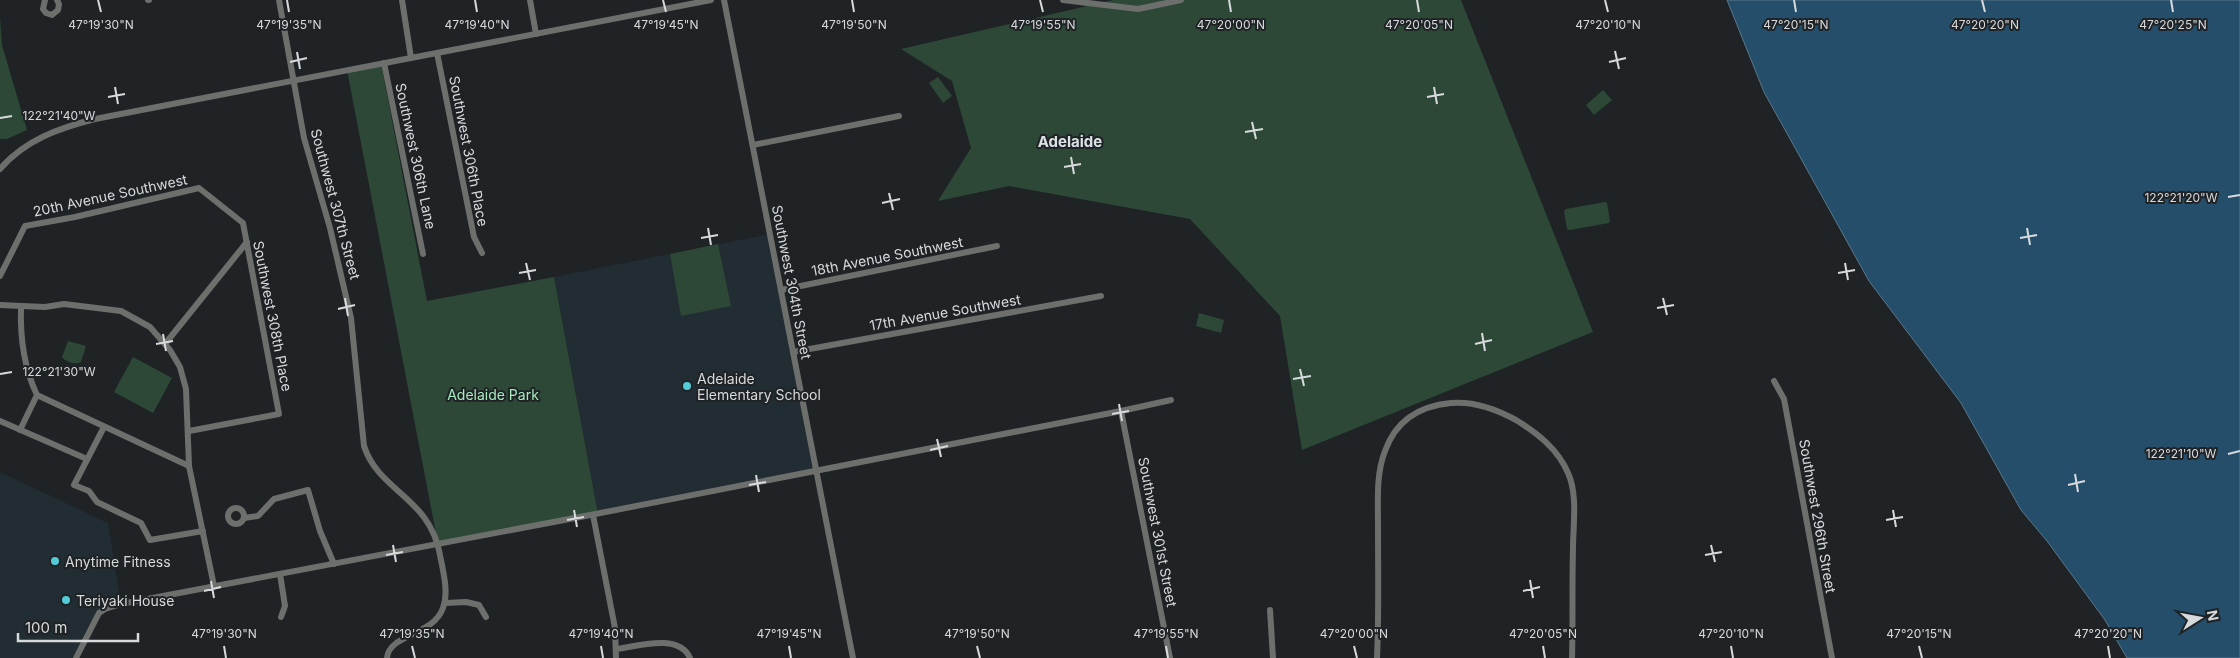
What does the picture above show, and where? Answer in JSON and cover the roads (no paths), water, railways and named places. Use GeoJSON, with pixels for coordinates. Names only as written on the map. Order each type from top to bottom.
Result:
{"type":"FeatureCollection","features":[{"type":"Feature","properties":{"kind":"street"},"geometry":{"type":"LineString","coordinates":[[45,0],[43,9],[46,13],[52,15],[58,10],[59,4],[57,0]]}},
{"type":"Feature","properties":{"kind":"street","name":"Southwest 307th Street"},"geometry":{"type":"LineString","coordinates":[[278,0],[310,162],[330,228],[351,318],[364,446],[368,457],[377,471],[403,494],[425,518],[434,532],[444,573],[445,603]]}},
{"type":"Feature","properties":{"kind":"street"},"geometry":{"type":"LineString","coordinates":[[402,0],[411,58]]}},
{"type":"Feature","properties":{"kind":"street"},"geometry":{"type":"LineString","coordinates":[[530,0],[536,34]]}},
{"type":"Feature","properties":{"kind":"street"},"geometry":{"type":"LineString","coordinates":[[0,169],[11,157],[31,142],[65,127],[95,119],[294,79],[711,0]]}},
{"type":"Feature","properties":{"kind":"street","name":"Southwest 304th Street"},"geometry":{"type":"LineString","coordinates":[[724,0],[853,658]]}},
{"type":"Feature","properties":{"kind":"street"},"geometry":{"type":"LineString","coordinates":[[1064,0],[1138,9],[1181,0]]}},
{"type":"Feature","properties":{"kind":"street","name":"Southwest 306th Place"},"geometry":{"type":"LineString","coordinates":[[438,53],[474,237],[482,253]]}},
{"type":"Feature","properties":{"kind":"street","name":"Southwest 306th Lane"},"geometry":{"type":"LineString","coordinates":[[384,63],[423,254]]}},
{"type":"Feature","properties":{"kind":"street"},"geometry":{"type":"LineString","coordinates":[[753,145],[899,116]]}},
{"type":"Feature","properties":{"kind":"street","name":"20th Avenue Southwest"},"geometry":{"type":"LineString","coordinates":[[0,276],[25,226],[75,217],[199,188],[243,222]]}},
{"type":"Feature","properties":{"kind":"street","name":"Southwest 308th Place"},"geometry":{"type":"LineString","coordinates":[[189,431],[279,414],[243,222]]}},
{"type":"Feature","properties":{"kind":"street"},"geometry":{"type":"LineString","coordinates":[[165,344],[247,242]]}},
{"type":"Feature","properties":{"kind":"street","name":"18th Avenue Southwest"},"geometry":{"type":"LineString","coordinates":[[781,290],[997,246]]}},
{"type":"Feature","properties":{"kind":"street","name":"17th Avenue Southwest"},"geometry":{"type":"LineString","coordinates":[[793,352],[1101,296]]}},
{"type":"Feature","properties":{"kind":"street"},"geometry":{"type":"LineString","coordinates":[[0,305],[21,308],[64,304],[121,311],[150,327],[165,344],[184,377],[188,400],[189,466],[214,586]]}},
{"type":"Feature","properties":{"kind":"street"},"geometry":{"type":"LineString","coordinates":[[21,308],[20,327],[28,376],[36,394],[189,466]]}},
{"type":"Feature","properties":{"kind":"street","name":"Southwest 296th Street"},"geometry":{"type":"LineString","coordinates":[[1774,381],[1784,399],[1832,658]]}},
{"type":"Feature","properties":{"kind":"street"},"geometry":{"type":"LineString","coordinates":[[20,430],[36,394]]}},
{"type":"Feature","properties":{"kind":"street"},"geometry":{"type":"LineString","coordinates":[[76,658],[95,619],[105,609],[214,586],[593,515],[1171,400]]}},
{"type":"Feature","properties":{"kind":"street"},"geometry":{"type":"LineString","coordinates":[[1377,658],[1380,613],[1378,477],[1384,452],[1391,436],[1404,420],[1416,411],[1438,405],[1470,403],[1491,408],[1527,426],[1552,448],[1569,474],[1573,510],[1572,658]]}},
{"type":"Feature","properties":{"kind":"street","name":"Southwest 301st Street"},"geometry":{"type":"LineString","coordinates":[[1121,411],[1170,658]]}},
{"type":"Feature","properties":{"kind":"street"},"geometry":{"type":"LineString","coordinates":[[0,421],[87,459]]}},
{"type":"Feature","properties":{"kind":"street"},"geometry":{"type":"LineString","coordinates":[[104,427],[74,485],[89,491],[97,502],[141,523],[150,540],[203,531]]}},
{"type":"Feature","properties":{"kind":"street"},"geometry":{"type":"LineString","coordinates":[[244,518],[258,516],[274,499],[308,490],[320,531],[334,564]]}},
{"type":"Feature","properties":{"kind":"street"},"geometry":{"type":"LineString","coordinates":[[593,515],[616,628],[616,658]]}},
{"type":"Feature","properties":{"kind":"street"},"geometry":{"type":"LineString","coordinates":[[280,574],[285,606],[281,617]]}},
{"type":"Feature","properties":{"kind":"street"},"geometry":{"type":"LineString","coordinates":[[386,658],[394,643],[422,631],[434,622],[445,603],[466,602],[479,605],[486,617]]}},
{"type":"Feature","properties":{"kind":"street"},"geometry":{"type":"LineString","coordinates":[[1270,610],[1273,658]]}},
{"type":"Feature","properties":{"kind":"street"},"geometry":{"type":"LineString","coordinates":[[617,649],[657,644],[676,644],[685,650],[690,658]]}},
{"type":"Feature","properties":{"kind":"water"},"geometry":{"type":"Polygon","coordinates":[[[1727,0],[2240,0],[2240,658],[2127,658],[2105,620],[2047,541],[2021,510],[1961,403],[1869,281],[1764,92],[1727,0]]]}},
{"type":"Feature","properties":{"kind":"place","name":"Adelaide Elementary School"},"geometry":{"type":"Point","coordinates":[687,386]}},
{"type":"Feature","properties":{"kind":"place","name":"Anytime Fitness"},"geometry":{"type":"Point","coordinates":[55,561]}},
{"type":"Feature","properties":{"kind":"place","name":"Teriyaki House"},"geometry":{"type":"Point","coordinates":[66,600]}},
{"type":"Feature","properties":{"kind":"district","name":"Adelaide"},"geometry":{"type":"Point","coordinates":[1070,141]}},
{"type":"Feature","properties":{"kind":"park label","name":"Adelaide Park"},"geometry":{"type":"Point","coordinates":[493,394]}}]}
